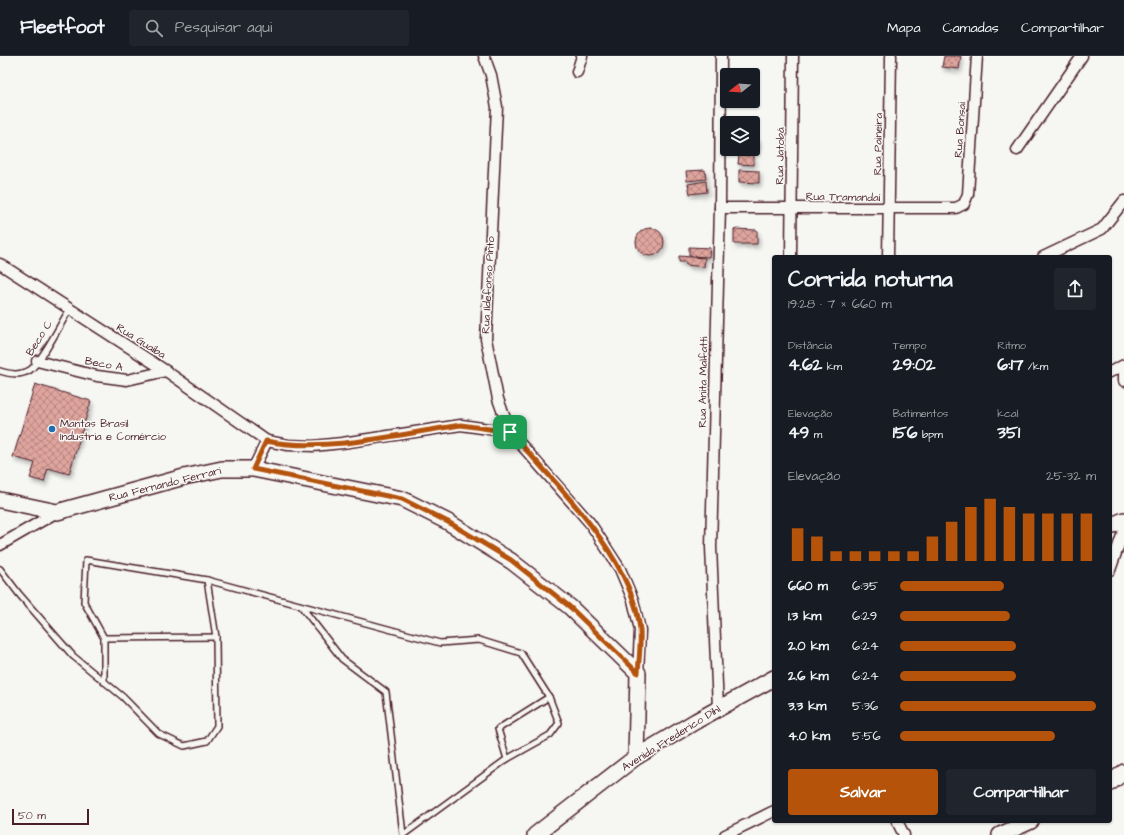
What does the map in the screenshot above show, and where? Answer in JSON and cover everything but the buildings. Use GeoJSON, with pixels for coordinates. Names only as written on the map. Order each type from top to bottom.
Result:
{"type":"FeatureCollection","features":[{"type":"Feature","properties":{"kind":"main road","name":"Rua Fernando Ferrari"},"geometry":{"type":"LineString","coordinates":[[57,512],[184,476],[222,469],[253,469],[402,499],[448,522],[511,560],[570,607],[638,673]]}},
{"type":"Feature","properties":{"kind":"main road"},"geometry":{"type":"LineString","coordinates":[[0,500],[57,512]]}},
{"type":"Feature","properties":{"kind":"main road"},"geometry":{"type":"LineString","coordinates":[[1112,525],[1124,520]]}},
{"type":"Feature","properties":{"kind":"main road","name":"Rua Ildefonso Pinto"},"geometry":{"type":"LineString","coordinates":[[636,757],[638,673]]}},
{"type":"Feature","properties":{"kind":"main road","name":"Avenida Frederico Dihl"},"geometry":{"type":"LineString","coordinates":[[535,835],[636,757],[718,708],[772,679]]}},
{"type":"Feature","properties":{"kind":"main road"},"geometry":{"type":"LineString","coordinates":[[1112,781],[1124,772]]}},
{"type":"Feature","properties":{"kind":"main road"},"geometry":{"type":"LineString","coordinates":[[1000,835],[1027,823]]}},
{"type":"Feature","properties":{"kind":"street","name":"Rua Ildefonso Pinto"},"geometry":{"type":"LineString","coordinates":[[484,56],[491,75],[497,107],[486,339],[498,399],[510,432],[590,523],[620,569],[633,600],[640,630],[638,673]]}},
{"type":"Feature","properties":{"kind":"street"},"geometry":{"type":"LineString","coordinates":[[576,72],[582,56]]}},
{"type":"Feature","properties":{"kind":"street","name":"Rua Anita Malfatti"},"geometry":{"type":"LineString","coordinates":[[718,708],[711,547],[720,208],[721,56]]}},
{"type":"Feature","properties":{"kind":"street","name":"Rua Jatobá"},"geometry":{"type":"LineString","coordinates":[[791,255],[793,56]]}},
{"type":"Feature","properties":{"kind":"street","name":"Rua Paineira"},"geometry":{"type":"LineString","coordinates":[[888,255],[891,56]]}},
{"type":"Feature","properties":{"kind":"street","name":"Rua Bonsai"},"geometry":{"type":"LineString","coordinates":[[964,204],[968,194],[977,56]]}},
{"type":"Feature","properties":{"kind":"street"},"geometry":{"type":"LineString","coordinates":[[1017,150],[1082,56]]}},
{"type":"Feature","properties":{"kind":"street"},"geometry":{"type":"LineString","coordinates":[[1047,255],[1102,229],[1124,201]]}},
{"type":"Feature","properties":{"kind":"street","name":"Rua Tramandaí"},"geometry":{"type":"LineString","coordinates":[[720,208],[956,208],[964,204]]}},
{"type":"Feature","properties":{"kind":"street","name":"Rua Guaíba"},"geometry":{"type":"LineString","coordinates":[[0,264],[69,310],[166,371],[266,441],[288,445],[313,446],[461,425],[510,432]]}},
{"type":"Feature","properties":{"kind":"street","name":"Beco A"},"geometry":{"type":"LineString","coordinates":[[37,361],[97,376],[127,380],[166,371]]}},
{"type":"Feature","properties":{"kind":"street"},"geometry":{"type":"LineString","coordinates":[[1112,371],[1124,365],[1124,381]]}},
{"type":"Feature","properties":{"kind":"street"},"geometry":{"type":"LineString","coordinates":[[253,469],[266,441]]}},
{"type":"Feature","properties":{"kind":"street","name":"Rua Fernando Ferrari"},"geometry":{"type":"LineString","coordinates":[[0,545],[57,512]]}},
{"type":"Feature","properties":{"kind":"street"},"geometry":{"type":"LineString","coordinates":[[1112,565],[1124,530]]}},
{"type":"Feature","properties":{"kind":"street"},"geometry":{"type":"LineString","coordinates":[[725,835],[772,812]]}},
{"type":"Feature","properties":{"kind":"street"},"geometry":{"type":"LineString","coordinates":[[898,823],[904,835]]}},
{"type":"Feature","properties":{"kind":"lane","name":"Beco C"},"geometry":{"type":"LineString","coordinates":[[0,371],[9,374],[19,374],[29,370],[37,361],[69,310]]}},
{"type":"Feature","properties":{"kind":"lane"},"geometry":{"type":"LineString","coordinates":[[104,682],[104,638],[84,602],[86,560],[207,580],[301,605],[440,643],[479,640],[521,653],[549,697],[559,723],[550,735],[506,759],[403,834],[386,692],[342,659],[301,605]]}},
{"type":"Feature","properties":{"kind":"lane"},"geometry":{"type":"LineString","coordinates":[[0,569],[19,594],[73,656],[123,698],[159,734],[184,746],[207,741],[217,726],[216,637],[207,580]]}},
{"type":"Feature","properties":{"kind":"lane"},"geometry":{"type":"LineString","coordinates":[[104,638],[216,637]]}},
{"type":"Feature","properties":{"kind":"lane"},"geometry":{"type":"LineString","coordinates":[[506,759],[498,730],[549,697]]}},
{"type":"Feature","properties":{"kind":"place","name":"Mantas Brasil Industria e Comércio"},"geometry":{"type":"Point","coordinates":[52,429]}},
{"type":"Feature","properties":{"kind":"route"},"geometry":{"type":"LineString","coordinates":[[461,425],[510,432],[590,523],[620,569],[633,600],[640,630],[638,673],[570,607],[511,560],[448,522],[402,499],[253,469],[266,441],[288,445],[313,446],[461,425]]}}]}
